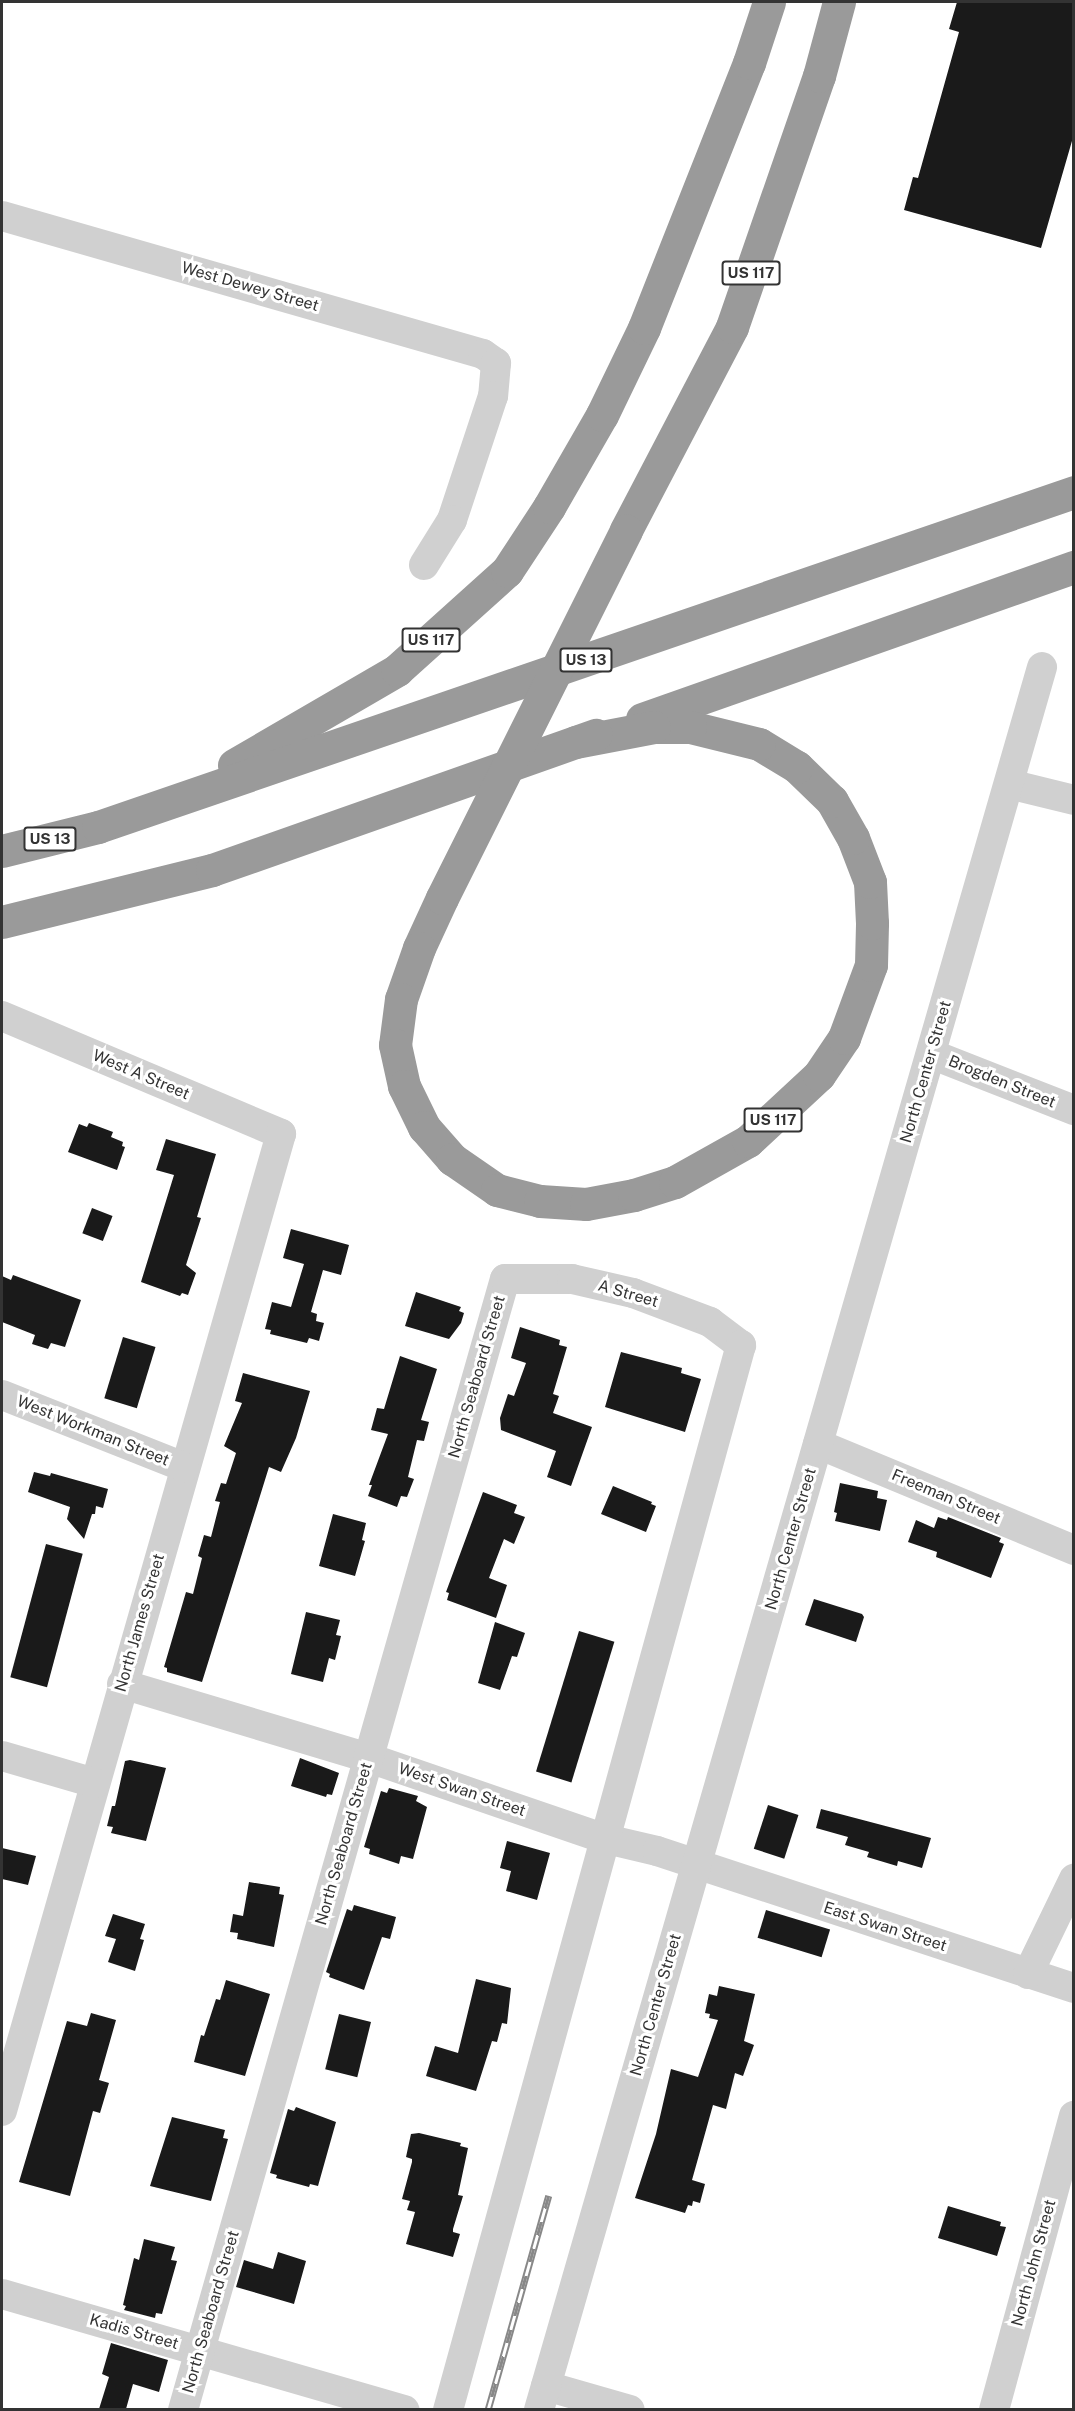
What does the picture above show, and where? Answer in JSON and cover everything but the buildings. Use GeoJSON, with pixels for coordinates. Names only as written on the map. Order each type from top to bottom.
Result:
{"type":"FeatureCollection","features":[{"type":"Feature","properties":{"kind":"highway","name":"US 117"},"geometry":{"type":"LineString","coordinates":[[98,827],[244,760],[397,670],[507,572],[549,507],[602,416],[644,327],[749,63],[769,2]]}},
{"type":"Feature","properties":{"kind":"highway","name":"US 117"},"geometry":{"type":"LineString","coordinates":[[576,742],[654,727],[690,727],[759,744],[797,767],[832,801],[853,838],[870,882],[871,965],[844,1038],[819,1075],[748,1141],[675,1182],[634,1195],[586,1204],[540,1201],[497,1190],[452,1159],[424,1127],[404,1086],[395,1046],[401,999],[419,948],[442,898],[626,530],[732,327],[819,76],[838,2]]}},
{"type":"Feature","properties":{"kind":"highway","name":"US 13"},"geometry":{"type":"LineString","coordinates":[[2,851],[98,827],[1074,492]]}},
{"type":"Feature","properties":{"kind":"highway"},"geometry":{"type":"LineString","coordinates":[[2,922],[212,870],[1074,567]]}},
{"type":"Feature","properties":{"kind":"street","name":"West Dewey Street"},"geometry":{"type":"LineString","coordinates":[[2,216],[483,354],[496,363],[492,396],[452,520],[424,565]]}},
{"type":"Feature","properties":{"kind":"street","name":"North Center Street"},"geometry":{"type":"LineString","coordinates":[[542,2398],[1042,667]]}},
{"type":"Feature","properties":{"kind":"street"},"geometry":{"type":"LineString","coordinates":[[1009,784],[1074,800]]}},
{"type":"Feature","properties":{"kind":"street","name":"West A Street"},"geometry":{"type":"LineString","coordinates":[[2,1016],[281,1134]]}},
{"type":"Feature","properties":{"kind":"street","name":"Brogden Street"},"geometry":{"type":"LineString","coordinates":[[931,1054],[1074,1110]]}},
{"type":"Feature","properties":{"kind":"street","name":"North James Street"},"geometry":{"type":"LineString","coordinates":[[2,2111],[122,1684],[281,1134]]}},
{"type":"Feature","properties":{"kind":"street","name":"A Street"},"geometry":{"type":"LineString","coordinates":[[505,1279],[572,1279],[633,1293],[710,1323],[741,1345],[606,1839]]}},
{"type":"Feature","properties":{"kind":"street","name":"North Seaboard Street"},"geometry":{"type":"LineString","coordinates":[[183,2409],[505,1279]]}},
{"type":"Feature","properties":{"kind":"street","name":"West Workman Street"},"geometry":{"type":"LineString","coordinates":[[2,1395],[184,1467]]}},
{"type":"Feature","properties":{"kind":"street","name":"Freeman Street"},"geometry":{"type":"LineString","coordinates":[[818,1444],[1074,1550]]}},
{"type":"Feature","properties":{"kind":"street","name":"West Swan Street"},"geometry":{"type":"LineString","coordinates":[[122,1684],[369,1758],[606,1839],[697,1864]]}},
{"type":"Feature","properties":{"kind":"street"},"geometry":{"type":"LineString","coordinates":[[2,1756],[95,1783]]}},
{"type":"Feature","properties":{"kind":"street"},"geometry":{"type":"LineString","coordinates":[[447,2409],[606,1839]]}},
{"type":"Feature","properties":{"kind":"street","name":"East Swan Street"},"geometry":{"type":"LineString","coordinates":[[697,1864],[1074,1988]]}},
{"type":"Feature","properties":{"kind":"street"},"geometry":{"type":"LineString","coordinates":[[1028,1974],[1074,1879]]}},
{"type":"Feature","properties":{"kind":"street","name":"North John Street"},"geometry":{"type":"LineString","coordinates":[[994,2409],[1074,2116]]}},
{"type":"Feature","properties":{"kind":"street","name":"Kadis Street"},"geometry":{"type":"LineString","coordinates":[[2,2294],[405,2409]]}},
{"type":"Feature","properties":{"kind":"street"},"geometry":{"type":"LineString","coordinates":[[542,2398],[630,2409]]}},
{"type":"Feature","properties":{"kind":"railway"},"geometry":{"type":"LineString","coordinates":[[488,2410],[549,2195]]}}]}
